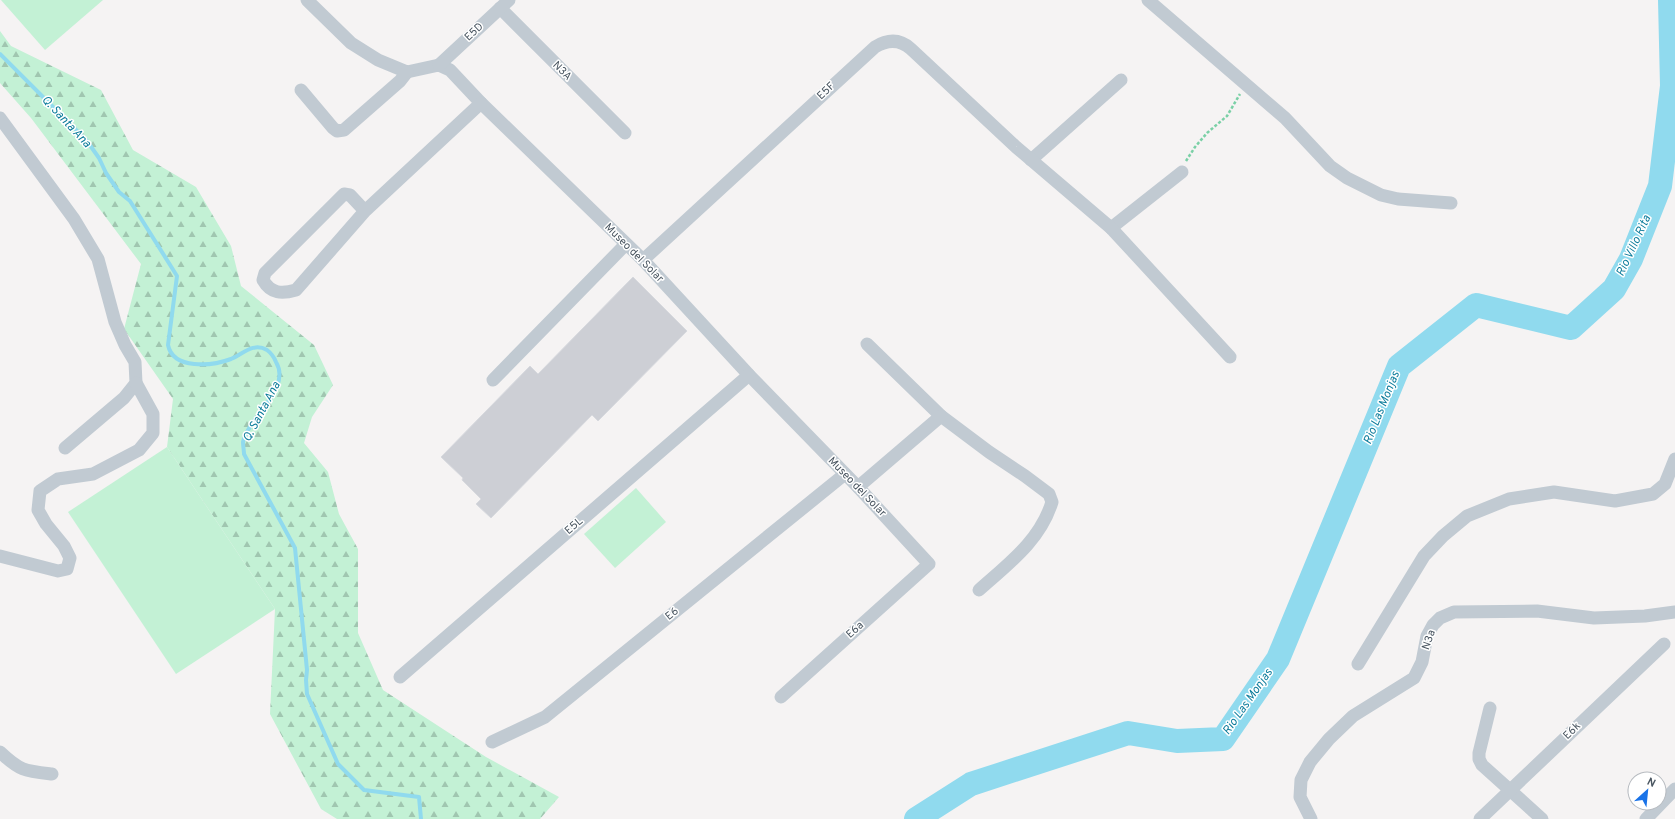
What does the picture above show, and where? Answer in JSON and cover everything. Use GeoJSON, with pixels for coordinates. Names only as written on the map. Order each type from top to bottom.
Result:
{"type":"FeatureCollection","features":[{"type":"Feature","properties":{"kind":"street"},"geometry":{"type":"LineString","coordinates":[[307,0],[351,43],[378,60],[407,72],[439,65]]}},
{"type":"Feature","properties":{"kind":"street"},"geometry":{"type":"LineString","coordinates":[[1148,0],[1285,118],[1330,166],[1347,178],[1381,195],[1398,199],[1451,203]]}},
{"type":"Feature","properties":{"kind":"street","name":"E5D"},"geometry":{"type":"LineString","coordinates":[[439,65],[505,4]]}},
{"type":"Feature","properties":{"kind":"street","name":"N3A"},"geometry":{"type":"LineString","coordinates":[[505,4],[625,133]]}},
{"type":"Feature","properties":{"kind":"street","name":"E5F"},"geometry":{"type":"LineString","coordinates":[[643,260],[854,65],[870,53],[875,46],[890,40],[905,44],[1016,147],[1111,228],[1230,357]]}},
{"type":"Feature","properties":{"kind":"street","name":"Museo del Solar"},"geometry":{"type":"LineString","coordinates":[[439,65],[450,70],[481,103],[643,260],[749,375],[858,487],[929,564]]}},
{"type":"Feature","properties":{"kind":"street"},"geometry":{"type":"LineString","coordinates":[[301,90],[333,128],[337,131],[344,130],[400,81],[407,72]]}},
{"type":"Feature","properties":{"kind":"street"},"geometry":{"type":"LineString","coordinates":[[1031,160],[1121,80]]}},
{"type":"Feature","properties":{"kind":"street"},"geometry":{"type":"LineString","coordinates":[[364,210],[350,195],[344,194],[265,273],[263,280],[266,286],[275,291],[284,293],[296,290],[364,210],[481,103]]}},
{"type":"Feature","properties":{"kind":"street"},"geometry":{"type":"LineString","coordinates":[[0,118],[74,219],[98,259],[115,322],[125,345],[135,362],[136,383],[153,414],[153,433],[139,450],[93,474],[58,479],[40,491],[38,510],[46,524],[64,546],[70,558],[67,569],[58,571],[0,556]]}},
{"type":"Feature","properties":{"kind":"street"},"geometry":{"type":"LineString","coordinates":[[1111,228],[1182,172]]}},
{"type":"Feature","properties":{"kind":"street"},"geometry":{"type":"LineString","coordinates":[[493,380],[626,244]]}},
{"type":"Feature","properties":{"kind":"street"},"geometry":{"type":"LineString","coordinates":[[867,344],[942,416],[989,452],[1049,494],[1052,502],[1039,530],[1024,550],[979,590]]}},
{"type":"Feature","properties":{"kind":"street","name":"E5L"},"geometry":{"type":"LineString","coordinates":[[400,677],[749,375]]}},
{"type":"Feature","properties":{"kind":"street"},"geometry":{"type":"LineString","coordinates":[[65,448],[124,398],[136,383]]}},
{"type":"Feature","properties":{"kind":"street"},"geometry":{"type":"LineString","coordinates":[[858,487],[942,416]]}},
{"type":"Feature","properties":{"kind":"street"},"geometry":{"type":"LineString","coordinates":[[1358,664],[1424,556],[1443,536],[1467,516],[1509,499],[1554,492],[1615,501],[1654,494],[1665,484],[1675,459]]}},
{"type":"Feature","properties":{"kind":"street","name":"E6"},"geometry":{"type":"LineString","coordinates":[[492,742],[545,717],[845,474]]}},
{"type":"Feature","properties":{"kind":"street","name":"E6a"},"geometry":{"type":"LineString","coordinates":[[781,697],[929,564]]}},
{"type":"Feature","properties":{"kind":"street","name":"N3a"},"geometry":{"type":"LineString","coordinates":[[1311,819],[1300,797],[1302,780],[1310,762],[1353,716],[1414,678],[1422,662],[1427,636],[1440,618],[1454,612],[1537,611],[1594,618],[1645,616],[1675,612]]}},
{"type":"Feature","properties":{"kind":"street","name":"E6k"},"geometry":{"type":"LineString","coordinates":[[1480,819],[1664,644]]}},
{"type":"Feature","properties":{"kind":"street"},"geometry":{"type":"LineString","coordinates":[[1490,708],[1479,753],[1479,759],[1482,766],[1511,790],[1542,819]]}},
{"type":"Feature","properties":{"kind":"street"},"geometry":{"type":"LineString","coordinates":[[0,752],[15,765],[29,772],[52,774]]}},
{"type":"Feature","properties":{"kind":"street"},"geometry":{"type":"LineString","coordinates":[[1646,819],[1675,789]]}},
{"type":"Feature","properties":{"kind":"path"},"geometry":{"type":"LineString","coordinates":[[1182,172],[1195,147],[1207,133],[1227,116],[1235,104],[1240,93],[1238,78]]}},
{"type":"Feature","properties":{"kind":"green space"},"geometry":{"type":"Polygon","coordinates":[[[1,0],[103,0],[45,50],[1,0]]]}},
{"type":"Feature","properties":{"kind":"green space"},"geometry":{"type":"Polygon","coordinates":[[[0,31],[11,46],[101,90],[133,150],[196,187],[231,246],[241,286],[314,345],[333,385],[312,417],[304,443],[328,472],[339,514],[358,549],[358,633],[383,690],[486,757],[559,797],[540,819],[337,819],[321,809],[270,714],[275,609],[167,447],[173,399],[124,329],[141,264],[31,118],[0,83],[0,31]]]}},
{"type":"Feature","properties":{"kind":"green space"},"geometry":{"type":"Polygon","coordinates":[[[167,447],[275,609],[176,674],[68,512],[167,447]]]}},
{"type":"Feature","properties":{"kind":"green space"},"geometry":{"type":"Polygon","coordinates":[[[636,488],[666,522],[615,568],[584,534],[636,488]]]}},
{"type":"Feature","properties":{"kind":"building"},"geometry":{"type":"Polygon","coordinates":[[[633,277],[687,331],[598,421],[592,415],[491,518],[476,504],[481,499],[462,480],[463,478],[441,457],[530,366],[538,374],[633,277]]]}},
{"type":"Feature","properties":{"kind":"waterway","name":"Rio Las Monjas"},"geometry":{"type":"LineString","coordinates":[[916,819],[971,784],[1128,733],[1177,741],[1223,739],[1278,659],[1399,366],[1476,305],[1571,328],[1614,289],[1631,259],[1660,186],[1672,86],[1670,0]]}},
{"type":"Feature","properties":{"kind":"waterway","name":"Q. Santa Ana"},"geometry":{"type":"LineString","coordinates":[[0,54],[87,141],[119,192],[130,201],[177,276],[168,345],[171,353],[177,359],[185,362],[204,364],[231,359],[257,347],[267,350],[274,358],[279,372],[278,382],[268,402],[247,432],[243,442],[244,454],[295,548],[307,670],[307,694],[338,764],[364,790],[419,797],[421,819]]}},
{"type":"Feature","properties":{"kind":"water label","name":"Rio Villo Rita"},"geometry":{"type":"Point","coordinates":[1634,246]}}]}
